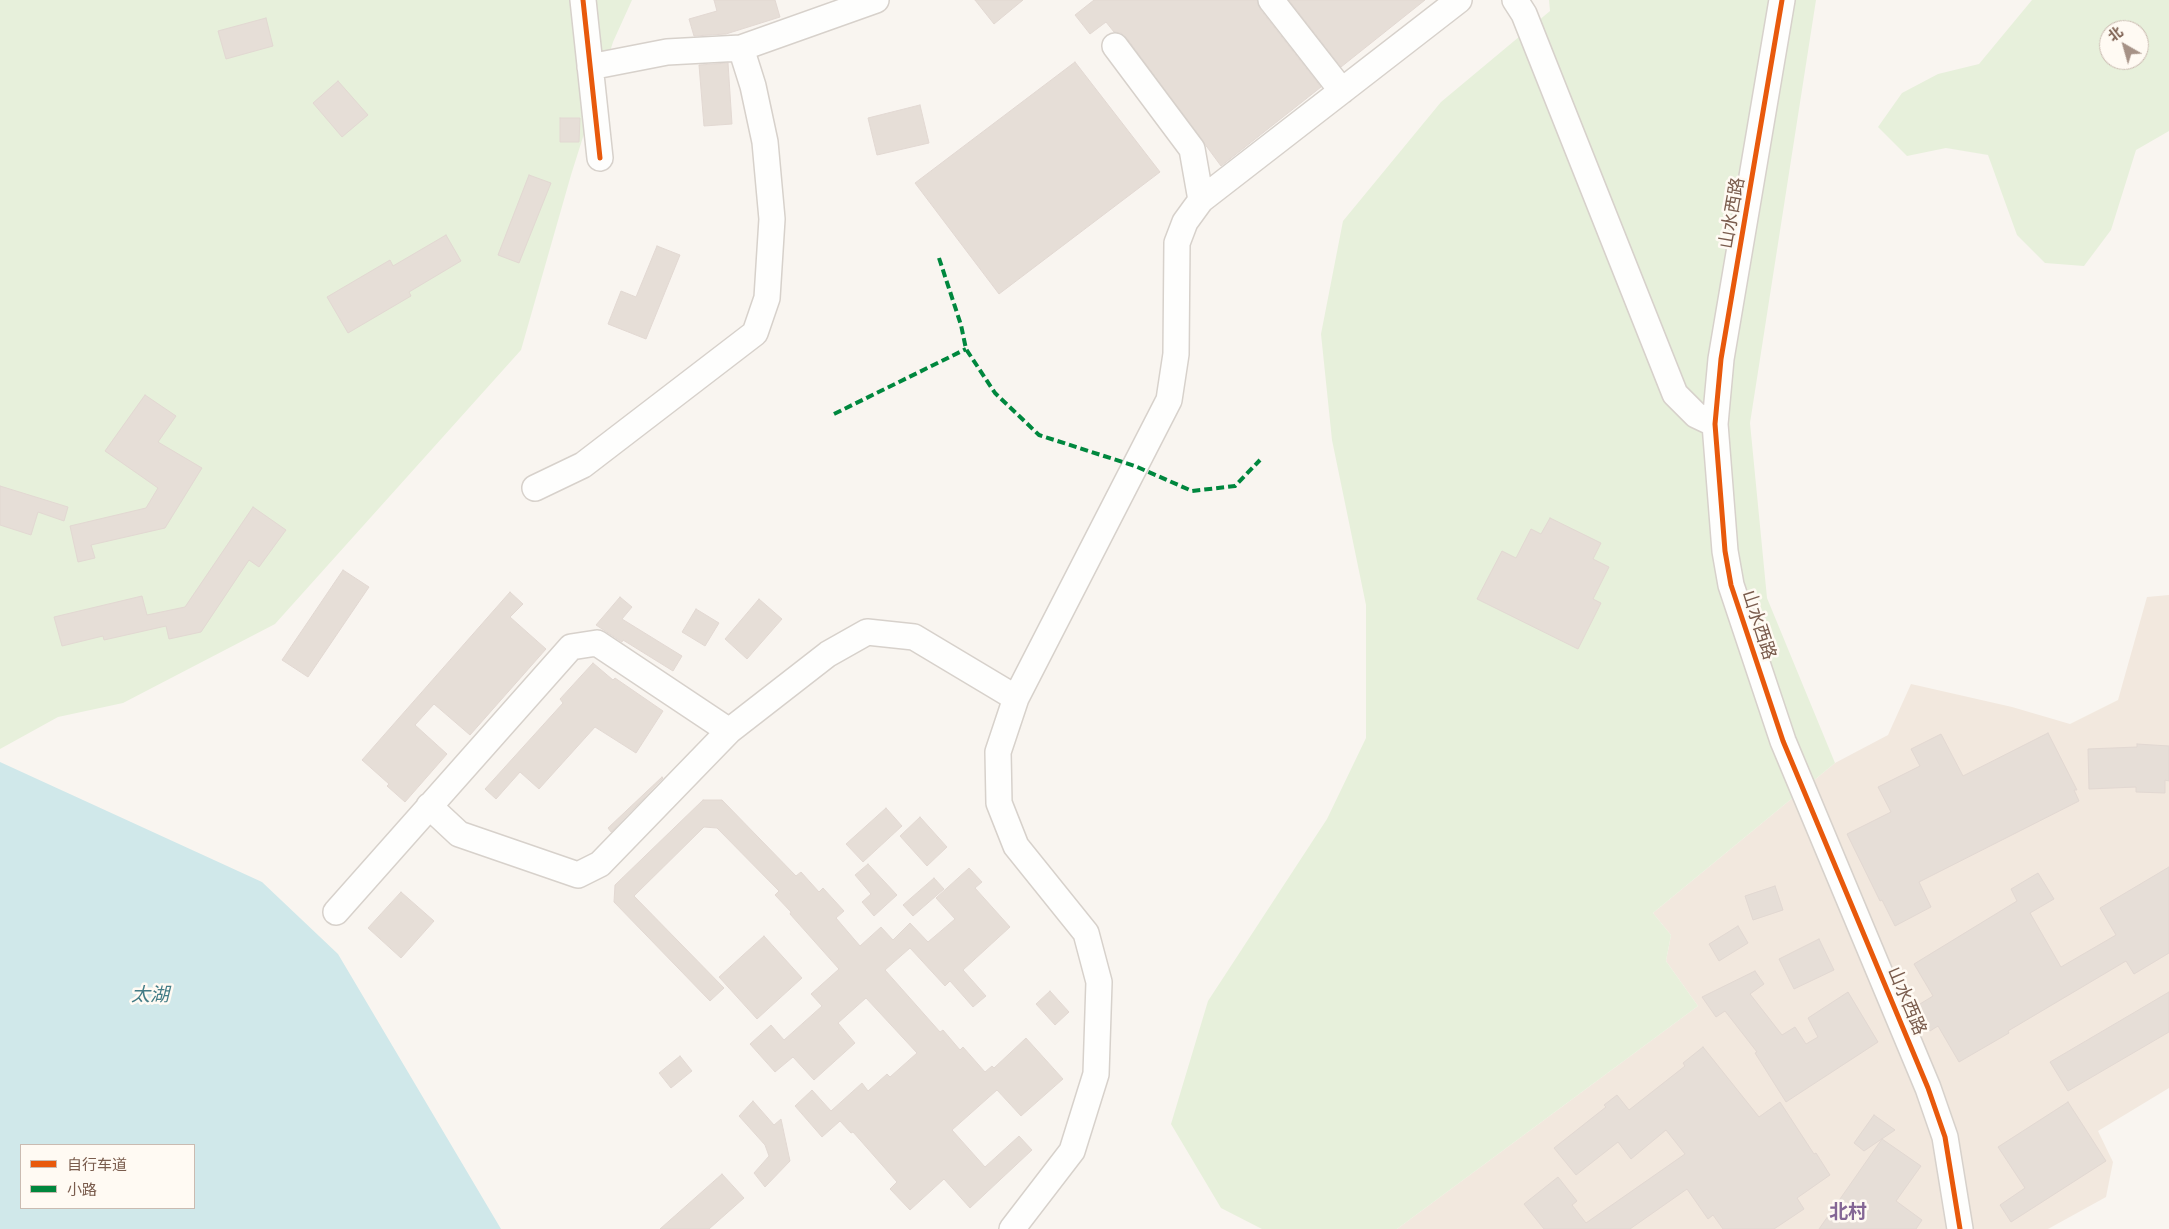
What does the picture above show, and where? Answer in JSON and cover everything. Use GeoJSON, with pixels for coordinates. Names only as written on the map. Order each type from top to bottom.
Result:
{"type":"FeatureCollection","features":[{"type":"Feature","properties":{"kind":"street"},"geometry":{"type":"LineString","coordinates":[[583,0],[600,158]]}},
{"type":"Feature","properties":{"kind":"street"},"geometry":{"type":"LineString","coordinates":[[590,68],[667,52],[740,48],[876,0]]}},
{"type":"Feature","properties":{"kind":"street"},"geometry":{"type":"LineString","coordinates":[[1272,0],[1342,91]]}},
{"type":"Feature","properties":{"kind":"street"},"geometry":{"type":"LineString","coordinates":[[1012,1229],[1072,1151],[1096,1074],[1099,982],[1086,933],[1016,846],[1000,803],[998,752],[1016,698],[1169,400],[1176,354],[1177,243],[1185,222],[1201,200],[1459,0]]}},
{"type":"Feature","properties":{"kind":"street"},"geometry":{"type":"LineString","coordinates":[[1515,0],[1524,14],[1675,394],[1696,414],[1715,424]]}},
{"type":"Feature","properties":{"kind":"street","name":"山水西路"},"geometry":{"type":"LineString","coordinates":[[1782,0],[1721,359],[1715,424],[1725,551],[1731,585],[1783,741],[1928,1088],[1945,1137],[1960,1229]]}},
{"type":"Feature","properties":{"kind":"street"},"geometry":{"type":"LineString","coordinates":[[1115,46],[1192,149],[1201,200]]}},
{"type":"Feature","properties":{"kind":"street"},"geometry":{"type":"LineString","coordinates":[[535,488],[583,465],[755,333],[767,298],[772,219],[765,142],[753,86],[740,48]]}},
{"type":"Feature","properties":{"kind":"street"},"geometry":{"type":"LineString","coordinates":[[429,806],[459,834],[578,875],[600,864],[729,731],[828,654],[867,632],[914,636],[1016,698]]}},
{"type":"Feature","properties":{"kind":"street"},"geometry":{"type":"LineString","coordinates":[[336,912],[571,647],[597,643],[729,731]]}},
{"type":"Feature","properties":{"kind":"shaded area"},"geometry":{"type":"Polygon","coordinates":[[[2169,595],[2169,1088],[2098,1131],[2113,1162],[2106,1197],[2048,1229],[1397,1229],[1698,1006],[1666,961],[1671,935],[1653,913],[1835,763],[1888,735],[1911,684],[2012,707],[2070,724],[2118,700],[2147,597],[2169,595]]]}},
{"type":"Feature","properties":{"kind":"green space"},"geometry":{"type":"Polygon","coordinates":[[[0,0],[632,0],[613,42],[571,175],[521,350],[275,624],[123,703],[58,717],[0,749],[0,0]]]}},
{"type":"Feature","properties":{"kind":"green space"},"geometry":{"type":"Polygon","coordinates":[[[1549,0],[1816,0],[1750,423],[1767,598],[1835,763],[1653,913],[1671,935],[1666,961],[1698,1006],[1397,1229],[1262,1229],[1221,1208],[1171,1124],[1208,1001],[1327,819],[1366,738],[1366,605],[1332,440],[1321,334],[1343,221],[1441,102],[1550,11],[1549,0]]]}},
{"type":"Feature","properties":{"kind":"green space"},"geometry":{"type":"Polygon","coordinates":[[[2032,0],[2169,0],[2169,131],[2136,150],[2111,230],[2084,266],[2045,263],[2017,235],[1988,155],[1946,148],[1907,156],[1878,127],[1902,93],[1938,74],[1979,64],[2032,0]]]}},
{"type":"Feature","properties":{"kind":"water","name":"太湖"},"geometry":{"type":"Polygon","coordinates":[[[0,762],[262,882],[338,954],[501,1229],[0,1229],[0,762]]]}},
{"type":"Feature","properties":{"kind":"building"},"geometry":{"type":"Polygon","coordinates":[[[714,0],[775,0],[780,17],[726,34],[694,36],[689,19],[717,11],[714,0]]]}},
{"type":"Feature","properties":{"kind":"building"},"geometry":{"type":"Polygon","coordinates":[[[975,0],[1023,0],[994,24],[975,0]]]}},
{"type":"Feature","properties":{"kind":"building"},"geometry":{"type":"Polygon","coordinates":[[[1094,0],[1257,0],[1260,9],[1321,87],[1221,166],[1126,37],[1121,33],[1114,32],[1106,22],[1090,34],[1075,15],[1094,0]]]}},
{"type":"Feature","properties":{"kind":"building"},"geometry":{"type":"Polygon","coordinates":[[[1289,0],[1425,0],[1341,67],[1289,0]]]}},
{"type":"Feature","properties":{"kind":"building"},"geometry":{"type":"Polygon","coordinates":[[[266,18],[273,46],[226,59],[218,31],[266,18]]]}},
{"type":"Feature","properties":{"kind":"building"},"geometry":{"type":"Polygon","coordinates":[[[1075,62],[1160,172],[999,294],[915,183],[1075,62]]]}},
{"type":"Feature","properties":{"kind":"building"},"geometry":{"type":"Polygon","coordinates":[[[728,63],[732,124],[704,126],[699,65],[728,63]]]}},
{"type":"Feature","properties":{"kind":"building"},"geometry":{"type":"Polygon","coordinates":[[[338,81],[368,115],[342,137],[313,103],[338,81]]]}},
{"type":"Feature","properties":{"kind":"building"},"geometry":{"type":"Polygon","coordinates":[[[920,105],[929,143],[877,155],[868,118],[920,105]]]}},
{"type":"Feature","properties":{"kind":"building"},"geometry":{"type":"Polygon","coordinates":[[[560,118],[580,118],[579,142],[560,142],[560,118]]]}},
{"type":"Feature","properties":{"kind":"building"},"geometry":{"type":"Polygon","coordinates":[[[529,175],[551,183],[519,263],[498,255],[529,175]]]}},
{"type":"Feature","properties":{"kind":"building"},"geometry":{"type":"Polygon","coordinates":[[[446,235],[461,261],[409,292],[411,296],[348,333],[327,297],[390,260],[393,266],[446,235]]]}},
{"type":"Feature","properties":{"kind":"building"},"geometry":{"type":"Polygon","coordinates":[[[657,246],[680,255],[646,339],[608,324],[621,291],[636,297],[657,246]]]}},
{"type":"Feature","properties":{"kind":"building"},"geometry":{"type":"Polygon","coordinates":[[[145,395],[176,416],[158,442],[202,468],[165,528],[91,545],[95,558],[78,562],[70,526],[146,508],[158,488],[105,451],[145,395]]]}},
{"type":"Feature","properties":{"kind":"building"},"geometry":{"type":"Polygon","coordinates":[[[0,486],[68,507],[64,521],[38,512],[31,535],[0,525],[0,486]]]}},
{"type":"Feature","properties":{"kind":"building"},"geometry":{"type":"Polygon","coordinates":[[[253,507],[286,530],[259,567],[249,560],[201,632],[169,639],[166,626],[104,640],[103,636],[62,646],[54,617],[142,596],[147,615],[185,607],[253,507]]]}},
{"type":"Feature","properties":{"kind":"building"},"geometry":{"type":"Polygon","coordinates":[[[1550,518],[1601,543],[1593,559],[1609,567],[1593,599],[1601,603],[1578,649],[1477,599],[1502,551],[1516,558],[1531,529],[1541,534],[1550,518]]]}},
{"type":"Feature","properties":{"kind":"building"},"geometry":{"type":"Polygon","coordinates":[[[343,570],[369,587],[308,677],[282,660],[343,570]]]}},
{"type":"Feature","properties":{"kind":"building"},"geometry":{"type":"Polygon","coordinates":[[[510,592],[523,604],[510,617],[546,649],[470,735],[434,704],[415,725],[447,754],[405,802],[387,786],[389,784],[362,760],[510,592]]]}},
{"type":"Feature","properties":{"kind":"building"},"geometry":{"type":"Polygon","coordinates":[[[620,597],[632,607],[622,619],[682,656],[673,671],[596,625],[620,597]]]}},
{"type":"Feature","properties":{"kind":"building"},"geometry":{"type":"Polygon","coordinates":[[[759,599],[782,619],[747,659],[725,639],[759,599]]]}},
{"type":"Feature","properties":{"kind":"building"},"geometry":{"type":"Polygon","coordinates":[[[696,609],[719,623],[705,646],[682,632],[696,609]]]}},
{"type":"Feature","properties":{"kind":"building"},"geometry":{"type":"Polygon","coordinates":[[[593,663],[613,680],[615,678],[663,711],[636,753],[595,727],[539,789],[520,772],[496,799],[485,789],[563,703],[560,699],[593,663]]]}},
{"type":"Feature","properties":{"kind":"building"},"geometry":{"type":"Polygon","coordinates":[[[2048,733],[2077,790],[2074,790],[2079,801],[1919,882],[1931,907],[1895,926],[1882,900],[1880,901],[1847,834],[1891,812],[1878,787],[1920,766],[1911,749],[1941,734],[1963,776],[2048,733]]]}},
{"type":"Feature","properties":{"kind":"building"},"geometry":{"type":"Polygon","coordinates":[[[2137,744],[2169,746],[2169,781],[2165,780],[2165,793],[2136,792],[2136,787],[2089,789],[2088,749],[2137,747],[2137,744]]]}},
{"type":"Feature","properties":{"kind":"building"},"geometry":{"type":"Polygon","coordinates":[[[663,778],[611,832],[608,828],[663,778]]]}},
{"type":"Feature","properties":{"kind":"building"},"geometry":{"type":"Polygon","coordinates":[[[703,800],[722,800],[796,876],[801,872],[819,892],[823,888],[844,911],[836,918],[860,946],[881,927],[893,940],[910,923],[928,942],[955,919],[936,898],[969,868],[982,882],[975,888],[1010,927],[963,970],[986,996],[973,1007],[950,981],[945,986],[910,948],[885,970],[940,1032],[943,1030],[960,1050],[963,1047],[985,1072],[992,1066],[994,1068],[1026,1038],[1063,1079],[1021,1116],[997,1090],[952,1130],[985,1167],[1019,1136],[1032,1150],[970,1208],[944,1179],[910,1210],[890,1189],[897,1182],[853,1132],[851,1133],[840,1121],[822,1137],[795,1106],[812,1090],[831,1111],[862,1083],[868,1091],[887,1074],[890,1077],[917,1053],[866,998],[838,1023],[855,1043],[814,1080],[793,1057],[775,1072],[750,1044],[771,1025],[784,1040],[822,1006],[811,994],[839,969],[775,895],[779,891],[717,828],[704,827],[634,896],[724,988],[710,1001],[614,902],[615,885],[703,800]]]}},
{"type":"Feature","properties":{"kind":"building"},"geometry":{"type":"Polygon","coordinates":[[[886,808],[902,826],[863,862],[846,844],[886,808]]]}},
{"type":"Feature","properties":{"kind":"building"},"geometry":{"type":"Polygon","coordinates":[[[920,817],[947,847],[927,866],[900,836],[920,817]]]}},
{"type":"Feature","properties":{"kind":"building"},"geometry":{"type":"Polygon","coordinates":[[[868,864],[897,895],[874,916],[862,902],[871,894],[855,875],[868,864]]]}},
{"type":"Feature","properties":{"kind":"building"},"geometry":{"type":"Polygon","coordinates":[[[2169,867],[2169,953],[2134,974],[2126,961],[1959,1062],[1938,1026],[1930,1031],[1915,1007],[1933,996],[1914,964],[2017,901],[2011,889],[2038,873],[2054,899],[2030,913],[2061,967],[2116,935],[2100,908],[2169,867]]]}},
{"type":"Feature","properties":{"kind":"building"},"geometry":{"type":"Polygon","coordinates":[[[934,878],[944,889],[913,916],[903,905],[934,878]]]}},
{"type":"Feature","properties":{"kind":"building"},"geometry":{"type":"Polygon","coordinates":[[[1775,886],[1783,910],[1753,920],[1745,896],[1775,886]]]}},
{"type":"Feature","properties":{"kind":"building"},"geometry":{"type":"Polygon","coordinates":[[[401,892],[434,921],[401,958],[368,928],[401,892]]]}},
{"type":"Feature","properties":{"kind":"building"},"geometry":{"type":"Polygon","coordinates":[[[1738,926],[1748,943],[1719,961],[1709,944],[1738,926]]]}},
{"type":"Feature","properties":{"kind":"building"},"geometry":{"type":"Polygon","coordinates":[[[764,936],[802,978],[757,1019],[719,977],[764,936]]]}},
{"type":"Feature","properties":{"kind":"building"},"geometry":{"type":"Polygon","coordinates":[[[1819,939],[1834,970],[1794,989],[1779,959],[1819,939]]]}},
{"type":"Feature","properties":{"kind":"building"},"geometry":{"type":"Polygon","coordinates":[[[1755,971],[1764,984],[1750,994],[1782,1035],[1795,1027],[1806,1044],[1818,1037],[1808,1018],[1848,992],[1878,1042],[1786,1102],[1755,1053],[1757,1052],[1725,1011],[1716,1017],[1702,997],[1755,971]]]}},
{"type":"Feature","properties":{"kind":"building"},"geometry":{"type":"Polygon","coordinates":[[[1050,991],[1069,1012],[1055,1025],[1036,1004],[1050,991]]]}},
{"type":"Feature","properties":{"kind":"building"},"geometry":{"type":"Polygon","coordinates":[[[2169,992],[2169,1032],[2068,1091],[2050,1062],[2169,992]]]}},
{"type":"Feature","properties":{"kind":"building"},"geometry":{"type":"Polygon","coordinates":[[[1703,1047],[1759,1117],[1780,1102],[1830,1175],[1797,1198],[1804,1209],[1774,1229],[1723,1229],[1713,1215],[1708,1219],[1687,1189],[1630,1229],[1544,1229],[1524,1204],[1558,1177],[1577,1201],[1572,1205],[1586,1223],[1685,1154],[1666,1130],[1631,1159],[1618,1142],[1576,1175],[1554,1148],[1606,1107],[1604,1105],[1617,1095],[1629,1110],[1685,1066],[1683,1063],[1703,1047]]]}},
{"type":"Feature","properties":{"kind":"building"},"geometry":{"type":"Polygon","coordinates":[[[680,1056],[692,1071],[671,1088],[659,1073],[680,1056]]]}},
{"type":"Feature","properties":{"kind":"building"},"geometry":{"type":"Polygon","coordinates":[[[753,1101],[774,1125],[781,1119],[790,1161],[765,1187],[754,1173],[769,1156],[765,1145],[739,1116],[753,1101]]]}},
{"type":"Feature","properties":{"kind":"building"},"geometry":{"type":"Polygon","coordinates":[[[2068,1102],[2106,1161],[2011,1222],[2000,1205],[2025,1188],[1998,1147],[2068,1102]]]}},
{"type":"Feature","properties":{"kind":"building"},"geometry":{"type":"Polygon","coordinates":[[[1874,1115],[1895,1130],[1864,1151],[1854,1143],[1874,1115]]]}},
{"type":"Feature","properties":{"kind":"building"},"geometry":{"type":"Polygon","coordinates":[[[1882,1139],[1921,1166],[1896,1201],[1922,1220],[1916,1229],[1819,1229],[1882,1139]]]}},
{"type":"Feature","properties":{"kind":"building"},"geometry":{"type":"Polygon","coordinates":[[[722,1174],[744,1198],[709,1229],[660,1229],[722,1174]]]}},
{"type":"Feature","properties":{"kind":"marked path"},"geometry":{"type":"LineString","coordinates":[[939,258],[961,325],[966,349],[995,393],[1039,435],[1135,466],[1192,491],[1235,486],[1260,460]]}},
{"type":"Feature","properties":{"kind":"marked path"},"geometry":{"type":"LineString","coordinates":[[834,414],[966,349]]}},
{"type":"Feature","properties":{"kind":"cycle path"},"geometry":{"type":"LineString","coordinates":[[583,0],[600,158]]}},
{"type":"Feature","properties":{"kind":"cycle path"},"geometry":{"type":"LineString","coordinates":[[1782,0],[1721,359],[1715,424],[1725,551],[1731,585],[1783,741],[1928,1088],[1945,1137],[1960,1229]]}},
{"type":"Feature","properties":{"kind":"district","name":"北村"},"geometry":{"type":"Point","coordinates":[1848,1212]}}]}
